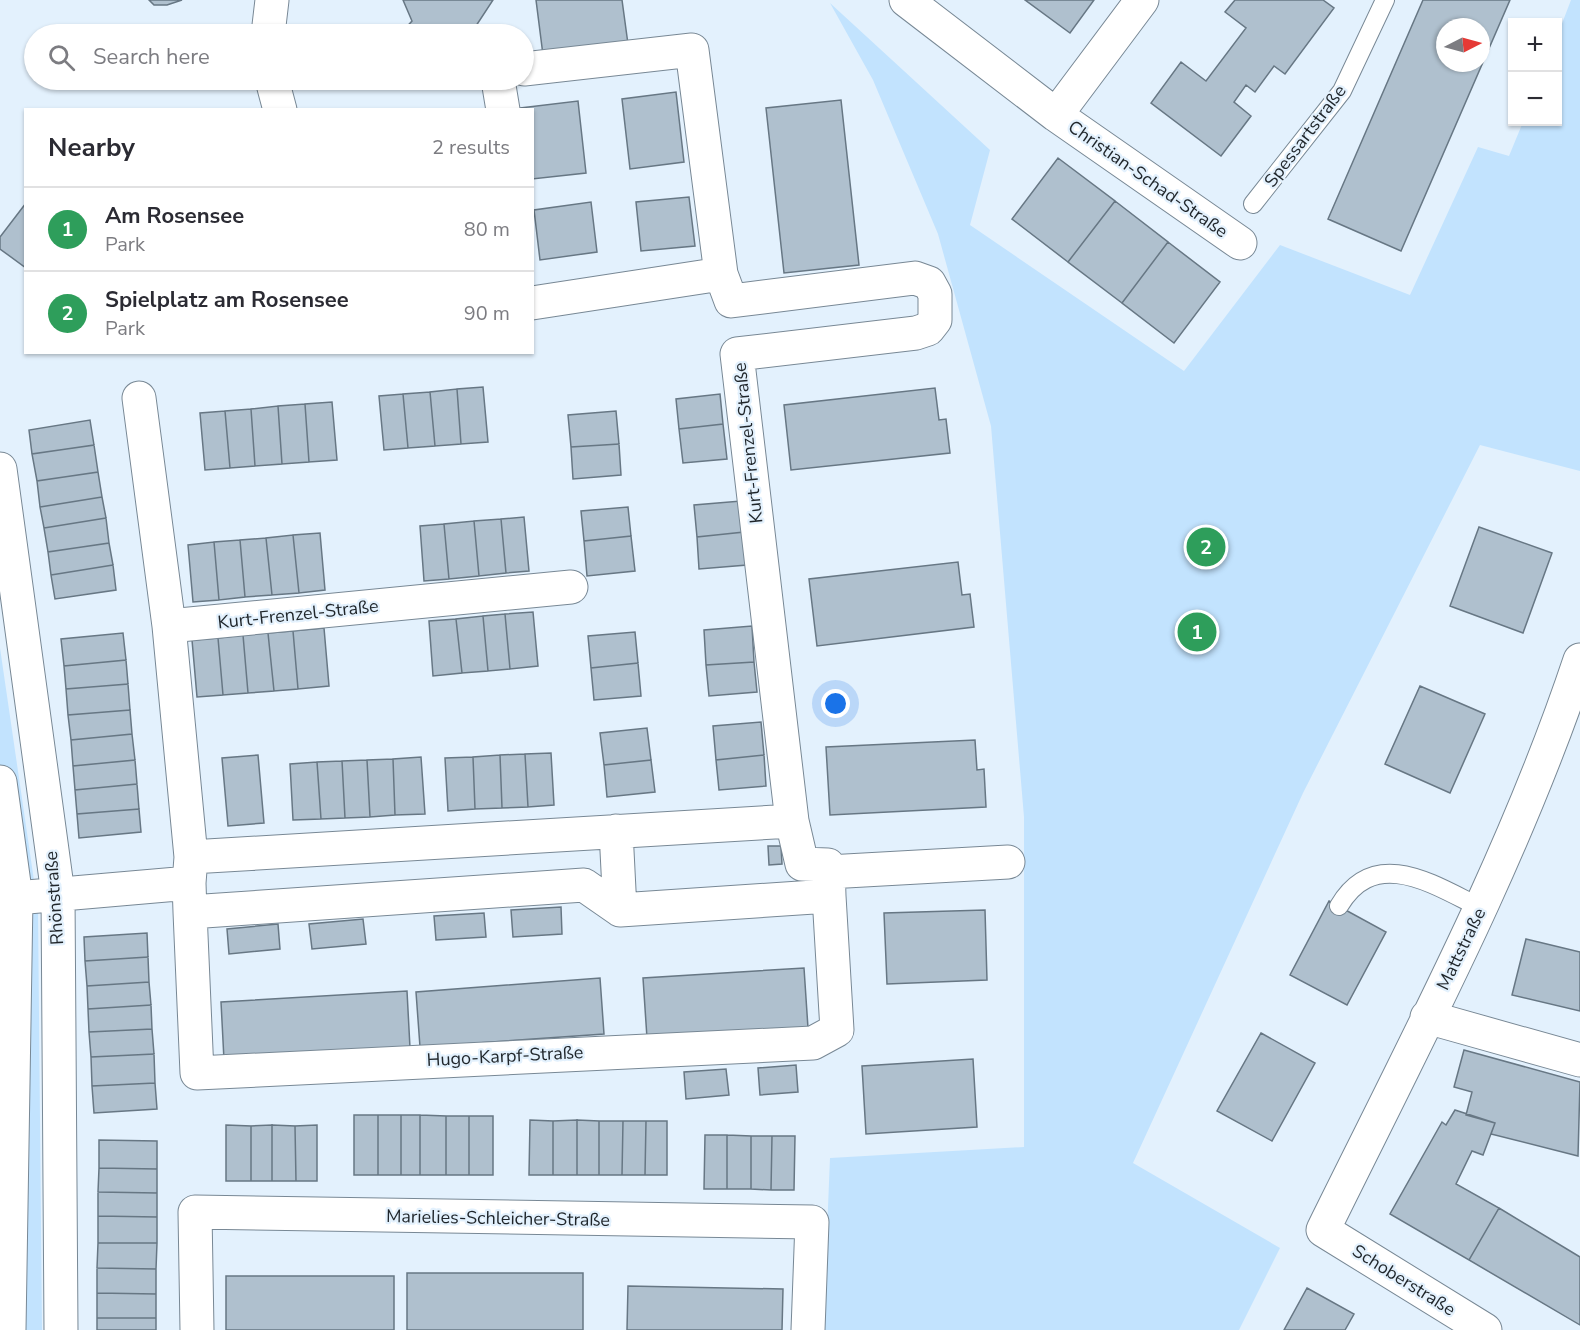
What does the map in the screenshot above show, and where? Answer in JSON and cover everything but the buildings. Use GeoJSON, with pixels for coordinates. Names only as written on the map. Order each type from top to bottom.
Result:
{"type":"FeatureCollection","features":[{"type":"Feature","properties":{"kind":"street"},"geometry":{"type":"LineString","coordinates":[[269,24],[272,0]]}},
{"type":"Feature","properties":{"kind":"street","name":"Christian-Schad-Straße"},"geometry":{"type":"LineString","coordinates":[[906,0],[1056,115],[1240,243]]}},
{"type":"Feature","properties":{"kind":"street","name":"Christian-Schad-Straße"},"geometry":{"type":"LineString","coordinates":[[1056,115],[1142,0]]}},
{"type":"Feature","properties":{"kind":"street","name":"Kurt-Frenzel-Straße"},"geometry":{"type":"LineString","coordinates":[[534,68],[692,50],[722,274],[731,301],[915,278],[930,282],[935,294],[936,320],[928,329],[916,333],[737,354],[792,821]]}},
{"type":"Feature","properties":{"kind":"street"},"geometry":{"type":"LineString","coordinates":[[275,90],[279,108]]}},
{"type":"Feature","properties":{"kind":"street"},"geometry":{"type":"LineString","coordinates":[[500,90],[503,108]]}},
{"type":"Feature","properties":{"kind":"street"},"geometry":{"type":"LineString","coordinates":[[534,303],[722,274]]}},
{"type":"Feature","properties":{"kind":"street"},"geometry":{"type":"LineString","coordinates":[[139,398],[169,626],[190,884]]}},
{"type":"Feature","properties":{"kind":"street","name":"Rhönstraße"},"geometry":{"type":"LineString","coordinates":[[0,469],[58,894],[61,1330]]}},
{"type":"Feature","properties":{"kind":"street","name":"Kurt-Frenzel-Straße"},"geometry":{"type":"LineString","coordinates":[[169,626],[571,587]]}},
{"type":"Feature","properties":{"kind":"street","name":"Mattstraße"},"geometry":{"type":"LineString","coordinates":[[1323,1230],[1481,908],[1570,720],[1580,660]]}},
{"type":"Feature","properties":{"kind":"street","name":"Rhönstraße"},"geometry":{"type":"LineString","coordinates":[[0,782],[16,898],[9,1330]]}},
{"type":"Feature","properties":{"kind":"street"},"geometry":{"type":"LineString","coordinates":[[16,898],[190,884],[616,831],[792,821],[802,864],[828,865],[829,884]]}},
{"type":"Feature","properties":{"kind":"street"},"geometry":{"type":"LineString","coordinates":[[616,831],[620,910]]}},
{"type":"Feature","properties":{"kind":"street"},"geometry":{"type":"LineString","coordinates":[[190,884],[584,885],[620,910],[1008,862]]}},
{"type":"Feature","properties":{"kind":"street","name":"Hugo-Karpf-Straße"},"geometry":{"type":"LineString","coordinates":[[190,884],[197,1073],[813,1043],[837,1030],[829,884]]}},
{"type":"Feature","properties":{"kind":"street"},"geometry":{"type":"LineString","coordinates":[[1427,1017],[1580,1060]]}},
{"type":"Feature","properties":{"kind":"street","name":"Marielies-Schleicher-Straße"},"geometry":{"type":"LineString","coordinates":[[197,1330],[195,1212],[812,1222],[808,1330]]}},
{"type":"Feature","properties":{"kind":"street","name":"Schoberstraße"},"geometry":{"type":"LineString","coordinates":[[1323,1230],[1485,1330]]}},
{"type":"Feature","properties":{"kind":"lane","name":"Spessartstraße"},"geometry":{"type":"LineString","coordinates":[[1253,204],[1342,92],[1385,0]]}},
{"type":"Feature","properties":{"kind":"lane"},"geometry":{"type":"LineString","coordinates":[[1338,906],[1343,898],[1369,875],[1397,872],[1438,887],[1481,908]]}},
{"type":"Feature","properties":{"kind":"shaded area"},"geometry":{"type":"Polygon","coordinates":[[[1571,0],[1580,0],[1580,471],[1480,445],[1303,793],[1133,1163],[1280,1248],[1239,1330],[823,1330],[830,1158],[1024,1147],[1024,817],[991,426],[938,234],[873,80],[830,3],[990,150],[970,225],[1184,371],[1280,245],[1410,295],[1478,147],[1509,156],[1521,126],[1562,126],[1562,24],[1571,0]]]}},
{"type":"Feature","properties":{"kind":"shaded area"},"geometry":{"type":"Polygon","coordinates":[[[0,648],[38,908],[42,1330],[0,1330],[0,648]]]}},
{"type":"Feature","properties":{"kind":"place","name":"Spielplatz am Rosensee"},"geometry":{"type":"Point","coordinates":[1206,547]}},
{"type":"Feature","properties":{"kind":"place","name":"Am Rosensee"},"geometry":{"type":"Point","coordinates":[1197,632]}}]}
